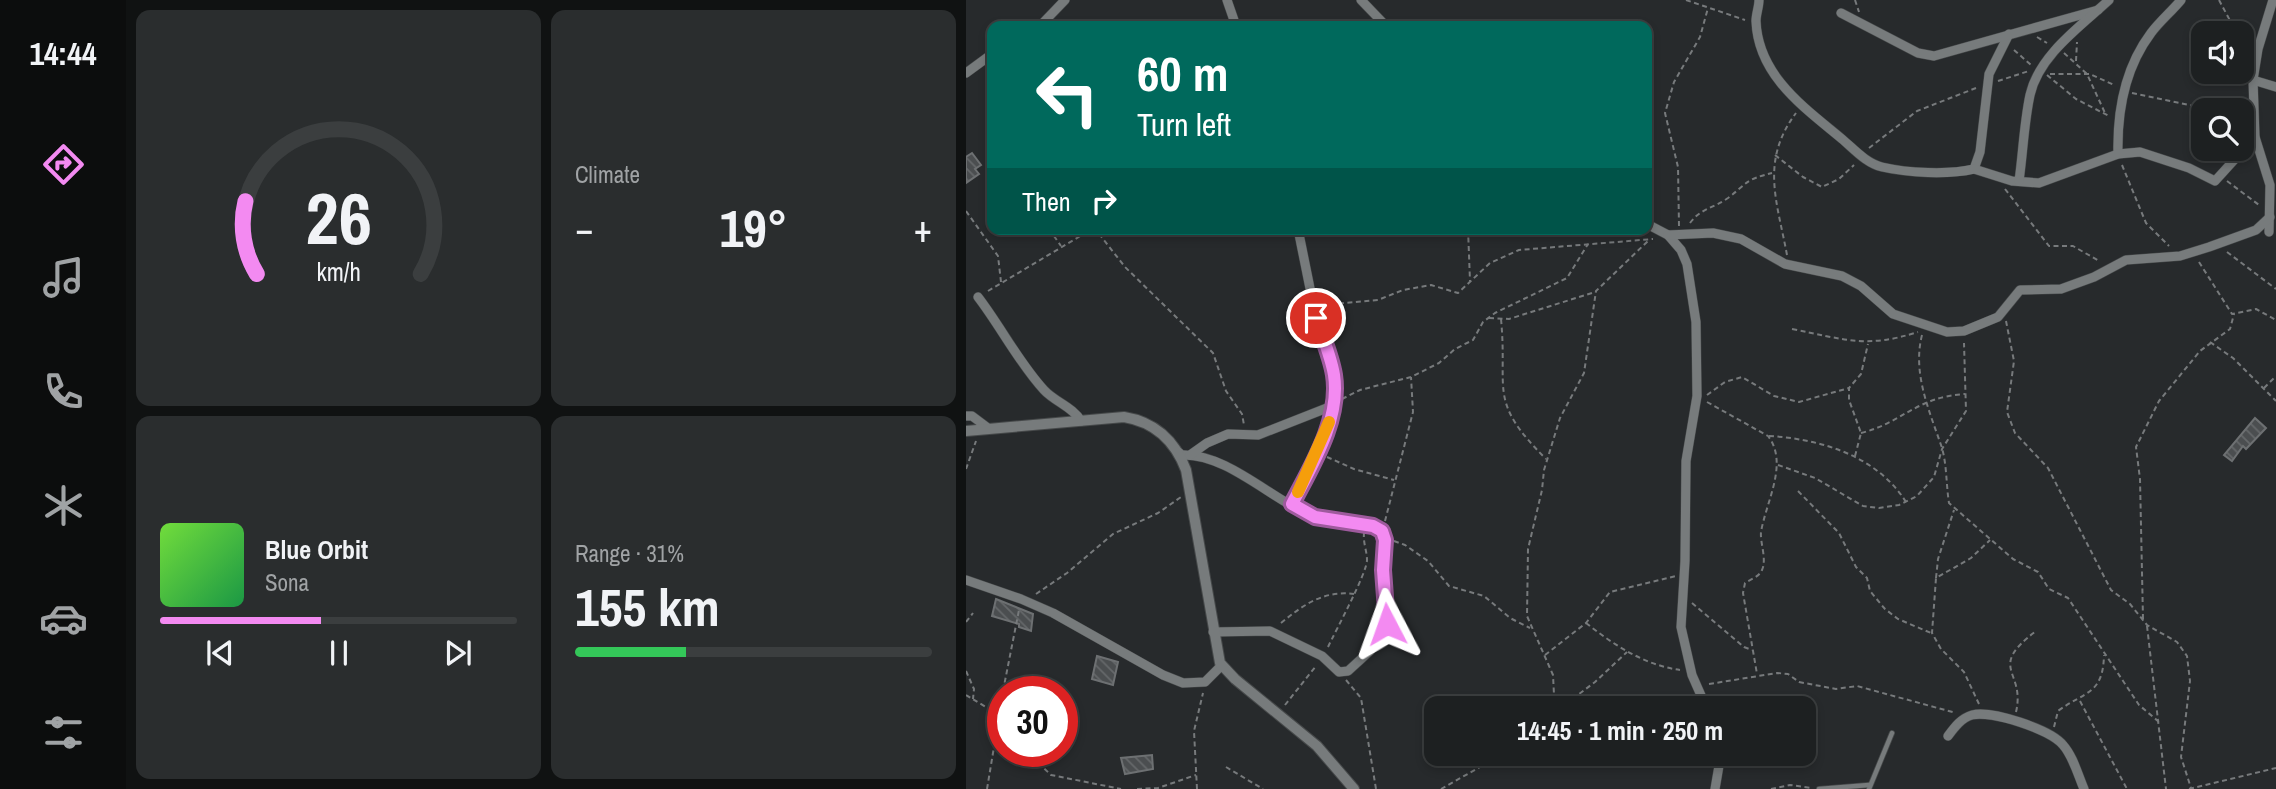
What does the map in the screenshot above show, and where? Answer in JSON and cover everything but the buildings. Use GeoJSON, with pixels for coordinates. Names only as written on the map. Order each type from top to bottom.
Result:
{"type":"FeatureCollection","features":[{"type":"Feature","properties":{"kind":"street"},"geometry":{"type":"LineString","coordinates":[[1046,21],[1065,0]]}},
{"type":"Feature","properties":{"kind":"street"},"geometry":{"type":"LineString","coordinates":[[1227,0],[1234,21]]}},
{"type":"Feature","properties":{"kind":"street"},"geometry":{"type":"LineString","coordinates":[[1361,0],[1381,21]]}},
{"type":"Feature","properties":{"kind":"street"},"geometry":{"type":"LineString","coordinates":[[1759,0],[1756,24],[1770,68],[1801,107],[1861,156],[1881,167],[1952,172],[1974,169],[1996,177],[2039,183],[2118,154],[2147,153],[2189,168],[2208,180],[2215,181],[2255,137]]}},
{"type":"Feature","properties":{"kind":"street"},"geometry":{"type":"LineString","coordinates":[[2020,181],[2030,94],[2057,49],[2109,0]]}},
{"type":"Feature","properties":{"kind":"street"},"geometry":{"type":"LineString","coordinates":[[2118,154],[2118,123],[2123,91],[2148,37],[2181,0]]}},
{"type":"Feature","properties":{"kind":"street"},"geometry":{"type":"LineString","coordinates":[[2254,74],[2260,41],[2273,0]]}},
{"type":"Feature","properties":{"kind":"street"},"geometry":{"type":"LineString","coordinates":[[1841,13],[1927,56],[1945,54],[2023,29],[2098,10]]}},
{"type":"Feature","properties":{"kind":"street"},"geometry":{"type":"LineString","coordinates":[[1974,169],[1980,152],[1988,84],[1995,57],[2009,34]]}},
{"type":"Feature","properties":{"kind":"street"},"geometry":{"type":"LineString","coordinates":[[966,73],[987,58]]}},
{"type":"Feature","properties":{"kind":"street"},"geometry":{"type":"LineString","coordinates":[[2254,80],[2276,87]]}},
{"type":"Feature","properties":{"kind":"street"},"geometry":{"type":"LineString","coordinates":[[2253,84],[2255,137],[2270,185],[2269,232]]}},
{"type":"Feature","properties":{"kind":"street"},"geometry":{"type":"LineString","coordinates":[[1668,235],[1713,233],[1741,239],[1788,265],[1842,276],[1861,286],[1902,318],[1947,332],[1964,331],[2004,313],[2013,296],[2020,290],[2062,289],[2094,277],[2118,263],[2188,253],[2218,244],[2256,230],[2270,214]]}},
{"type":"Feature","properties":{"kind":"street"},"geometry":{"type":"LineString","coordinates":[[1652,227],[1668,235],[1681,250],[1687,264],[1697,333],[1696,419],[1686,461],[1681,627],[1691,671],[1701,696]]}},
{"type":"Feature","properties":{"kind":"street"},"geometry":{"type":"LineString","coordinates":[[1292,504],[1317,452],[1332,406],[1334,376],[1314,306],[1299,235]]}},
{"type":"Feature","properties":{"kind":"street"},"geometry":{"type":"LineString","coordinates":[[978,297],[1030,373],[1049,395],[1078,415],[1081,421]]}},
{"type":"Feature","properties":{"kind":"street"},"geometry":{"type":"LineString","coordinates":[[1190,455],[1207,443],[1228,434],[1244,435],[1280,429],[1332,406]]}},
{"type":"Feature","properties":{"kind":"street"},"geometry":{"type":"LineString","coordinates":[[966,416],[972,416],[977,429],[1137,419],[1155,428],[1182,455],[1190,455],[1225,467],[1315,517],[1365,524],[1384,536],[1383,570],[1387,624],[1371,650],[1342,673],[1322,656],[1272,631],[1213,632]]}},
{"type":"Feature","properties":{"kind":"street"},"geometry":{"type":"LineString","coordinates":[[1176,449],[1186,470],[1213,632],[1222,665],[1317,746],[1354,789]]}},
{"type":"Feature","properties":{"kind":"street"},"geometry":{"type":"LineString","coordinates":[[966,580],[1024,599],[1093,634],[1163,676],[1183,683],[1205,682],[1222,665]]}},
{"type":"Feature","properties":{"kind":"street"},"geometry":{"type":"LineString","coordinates":[[1948,736],[1967,717],[1983,715],[2014,720],[2052,737],[2063,745],[2084,789]]}},
{"type":"Feature","properties":{"kind":"street"},"geometry":{"type":"LineString","coordinates":[[1715,789],[1719,766]]}},
{"type":"Feature","properties":{"kind":"lane"},"geometry":{"type":"LineString","coordinates":[[1818,789],[1869,787],[1889,747],[1892,733]]}},
{"type":"Feature","properties":{"kind":"path"},"geometry":{"type":"LineString","coordinates":[[1686,0],[1756,24]]}},
{"type":"Feature","properties":{"kind":"path"},"geometry":{"type":"LineString","coordinates":[[2219,0],[2234,28],[2260,41]]}},
{"type":"Feature","properties":{"kind":"path"},"geometry":{"type":"LineString","coordinates":[[1680,234],[1678,167],[1665,113],[1674,82],[1700,37],[1708,8]]}},
{"type":"Feature","properties":{"kind":"path"},"geometry":{"type":"LineString","coordinates":[[2076,62],[2080,27]]}},
{"type":"Feature","properties":{"kind":"path"},"geometry":{"type":"LineString","coordinates":[[2023,29],[2076,62],[2087,74],[2105,113]]}},
{"type":"Feature","properties":{"kind":"path"},"geometry":{"type":"LineString","coordinates":[[1774,155],[1803,177],[1822,187],[1839,178],[1861,156],[1917,111],[2036,69],[2003,43]]}},
{"type":"Feature","properties":{"kind":"path"},"geometry":{"type":"LineString","coordinates":[[2043,73],[2100,76],[2123,91],[2191,105]]}},
{"type":"Feature","properties":{"kind":"path"},"geometry":{"type":"LineString","coordinates":[[2043,73],[2076,99],[2105,113],[2118,123]]}},
{"type":"Feature","properties":{"kind":"path"},"geometry":{"type":"LineString","coordinates":[[1788,265],[1773,173],[1774,155],[1782,131],[1801,107]]}},
{"type":"Feature","properties":{"kind":"path"},"geometry":{"type":"LineString","coordinates":[[2118,154],[2146,223],[2159,239],[2188,253],[2225,306],[2234,314]]}},
{"type":"Feature","properties":{"kind":"path"},"geometry":{"type":"LineString","coordinates":[[1680,234],[1702,209],[1726,199],[1747,181],[1773,173]]}},
{"type":"Feature","properties":{"kind":"path"},"geometry":{"type":"LineString","coordinates":[[1996,177],[2049,246],[2073,246],[2102,263],[2118,263]]}},
{"type":"Feature","properties":{"kind":"path"},"geometry":{"type":"LineString","coordinates":[[2220,177],[2270,214]]}},
{"type":"Feature","properties":{"kind":"path"},"geometry":{"type":"LineString","coordinates":[[966,211],[998,256],[1001,283]]}},
{"type":"Feature","properties":{"kind":"path"},"geometry":{"type":"LineString","coordinates":[[1053,235],[1062,247]]}},
{"type":"Feature","properties":{"kind":"path"},"geometry":{"type":"LineString","coordinates":[[978,297],[1082,235]]}},
{"type":"Feature","properties":{"kind":"path"},"geometry":{"type":"LineString","coordinates":[[1100,235],[1125,267],[1213,353],[1226,391],[1242,414],[1244,435]]}},
{"type":"Feature","properties":{"kind":"path"},"geometry":{"type":"LineString","coordinates":[[1468,235],[1470,282]]}},
{"type":"Feature","properties":{"kind":"path"},"geometry":{"type":"LineString","coordinates":[[1314,306],[1378,300],[1403,290],[1431,285],[1458,293],[1490,263],[1505,255],[1543,246],[1649,240],[1668,235]]}},
{"type":"Feature","properties":{"kind":"path"},"geometry":{"type":"LineString","coordinates":[[1488,318],[1501,319],[1596,291],[1649,240]]}},
{"type":"Feature","properties":{"kind":"path"},"geometry":{"type":"LineString","coordinates":[[1332,406],[1360,390],[1411,377],[1440,363],[1455,349],[1473,340],[1488,318],[1518,299],[1561,283],[1589,243]]}},
{"type":"Feature","properties":{"kind":"path"},"geometry":{"type":"LineString","coordinates":[[2218,244],[2249,271],[2276,289]]}},
{"type":"Feature","properties":{"kind":"path"},"geometry":{"type":"LineString","coordinates":[[1554,696],[1553,676],[1527,616],[1528,549],[1547,460],[1560,418],[1584,373],[1596,291]]}},
{"type":"Feature","properties":{"kind":"path"},"geometry":{"type":"LineString","coordinates":[[2234,314],[2256,309],[2276,320]]}},
{"type":"Feature","properties":{"kind":"path"},"geometry":{"type":"LineString","coordinates":[[2004,313],[2014,361],[2007,403],[2011,424],[2048,468],[2104,580],[2147,625],[2177,642],[2187,656],[2190,681],[2181,757],[2190,789],[2276,768]]}},
{"type":"Feature","properties":{"kind":"path"},"geometry":{"type":"LineString","coordinates":[[2143,621],[2140,479],[2136,446],[2160,401],[2210,342],[2230,329],[2234,314]]}},
{"type":"Feature","properties":{"kind":"path"},"geometry":{"type":"LineString","coordinates":[[1501,319],[1503,397],[1517,429],[1547,460]]}},
{"type":"Feature","properties":{"kind":"path"},"geometry":{"type":"LineString","coordinates":[[1792,329],[1842,342],[1868,343],[1924,330],[1920,352],[1925,402],[1942,449],[1949,503],[2013,559],[2038,572],[2049,589],[2068,598],[2139,705],[2159,722]]}},
{"type":"Feature","properties":{"kind":"path"},"geometry":{"type":"LineString","coordinates":[[1777,464],[1815,478],[1863,506],[1880,508],[1906,502],[1926,489],[1934,477],[1942,449],[1966,411],[1964,331]]}},
{"type":"Feature","properties":{"kind":"path"},"geometry":{"type":"LineString","coordinates":[[2210,342],[2234,358],[2276,401]]}},
{"type":"Feature","properties":{"kind":"path"},"geometry":{"type":"LineString","coordinates":[[1868,343],[1861,374],[1849,388],[1798,402],[1774,396],[1746,378],[1738,377],[1702,398],[1741,424],[1768,436],[1808,440],[1854,457],[1891,481],[1906,502]]}},
{"type":"Feature","properties":{"kind":"path"},"geometry":{"type":"LineString","coordinates":[[2263,389],[2276,376]]}},
{"type":"Feature","properties":{"kind":"path"},"geometry":{"type":"LineString","coordinates":[[1411,377],[1413,412],[1384,536],[1405,545],[1427,561],[1449,586],[1484,596],[1510,618],[1531,629]]}},
{"type":"Feature","properties":{"kind":"path"},"geometry":{"type":"LineString","coordinates":[[1849,388],[1849,401],[1861,433],[1854,457]]}},
{"type":"Feature","properties":{"kind":"path"},"geometry":{"type":"LineString","coordinates":[[1861,433],[1874,430],[1925,402],[1966,394]]}},
{"type":"Feature","properties":{"kind":"path"},"geometry":{"type":"LineString","coordinates":[[966,469],[977,429]]}},
{"type":"Feature","properties":{"kind":"path"},"geometry":{"type":"LineString","coordinates":[[1757,674],[1743,593],[1745,583],[1760,573],[1764,566],[1761,532],[1777,464],[1774,444],[1768,436]]}},
{"type":"Feature","properties":{"kind":"path"},"geometry":{"type":"LineString","coordinates":[[1317,452],[1354,469],[1395,480]]}},
{"type":"Feature","properties":{"kind":"path"},"geometry":{"type":"LineString","coordinates":[[1007,676],[1024,599],[1068,573],[1113,534],[1158,513],[1190,490]]}},
{"type":"Feature","properties":{"kind":"path"},"geometry":{"type":"LineString","coordinates":[[1798,491],[1839,533],[1856,567],[1867,578],[1870,590],[1885,609],[1898,619],[1932,634]]}},
{"type":"Feature","properties":{"kind":"path"},"geometry":{"type":"LineString","coordinates":[[1954,509],[1938,559],[1932,634],[1941,649],[1964,673],[1983,715]]}},
{"type":"Feature","properties":{"kind":"path"},"geometry":{"type":"LineString","coordinates":[[1275,712],[1292,698],[1322,656],[1355,594],[1367,561],[1363,548],[1365,524]]}},
{"type":"Feature","properties":{"kind":"path"},"geometry":{"type":"LineString","coordinates":[[1936,579],[1970,558],[1990,540]]}},
{"type":"Feature","properties":{"kind":"path"},"geometry":{"type":"LineString","coordinates":[[1544,656],[1586,623],[1610,592],[1684,573]]}},
{"type":"Feature","properties":{"kind":"path"},"geometry":{"type":"LineString","coordinates":[[1272,631],[1293,613],[1320,597],[1341,592],[1355,594]]}},
{"type":"Feature","properties":{"kind":"path"},"geometry":{"type":"LineString","coordinates":[[1682,597],[1744,647],[1752,650]]}},
{"type":"Feature","properties":{"kind":"path"},"geometry":{"type":"LineString","coordinates":[[966,622],[973,613]]}},
{"type":"Feature","properties":{"kind":"path"},"geometry":{"type":"LineString","coordinates":[[1586,623],[1627,652],[1667,668],[1691,671]]}},
{"type":"Feature","properties":{"kind":"path"},"geometry":{"type":"LineString","coordinates":[[2147,625],[2166,789]]}},
{"type":"Feature","properties":{"kind":"path"},"geometry":{"type":"LineString","coordinates":[[2014,720],[2018,699],[2009,665],[2011,654],[2036,631]]}},
{"type":"Feature","properties":{"kind":"path"},"geometry":{"type":"LineString","coordinates":[[1578,696],[1627,652]]}},
{"type":"Feature","properties":{"kind":"path"},"geometry":{"type":"LineString","coordinates":[[2052,737],[2058,711],[2080,700],[2098,684],[2104,654]]}},
{"type":"Feature","properties":{"kind":"path"},"geometry":{"type":"LineString","coordinates":[[966,671],[974,690],[973,699]]}},
{"type":"Feature","properties":{"kind":"path"},"geometry":{"type":"LineString","coordinates":[[1342,673],[1361,698],[1376,789]]}},
{"type":"Feature","properties":{"kind":"path"},"geometry":{"type":"LineString","coordinates":[[1685,696],[1757,674],[1785,674],[1799,682],[1842,689],[1857,685],[1967,717]]}},
{"type":"Feature","properties":{"kind":"path"},"geometry":{"type":"LineString","coordinates":[[1197,789],[1194,731],[1205,682]]}},
{"type":"Feature","properties":{"kind":"path"},"geometry":{"type":"LineString","coordinates":[[966,695],[987,710]]}},
{"type":"Feature","properties":{"kind":"path"},"geometry":{"type":"LineString","coordinates":[[2080,700],[2127,789]]}},
{"type":"Feature","properties":{"kind":"path"},"geometry":{"type":"LineString","coordinates":[[1226,766],[1263,789]]}},
{"type":"Feature","properties":{"kind":"path"},"geometry":{"type":"LineString","coordinates":[[1441,789],[1482,766]]}},
{"type":"Feature","properties":{"kind":"path"},"geometry":{"type":"LineString","coordinates":[[986,789],[990,767]]}},
{"type":"Feature","properties":{"kind":"path"},"geometry":{"type":"LineString","coordinates":[[1043,767],[1051,775],[1121,789]]}},
{"type":"Feature","properties":{"kind":"path"},"geometry":{"type":"LineString","coordinates":[[1137,789],[1158,788],[1196,775]]}},
{"type":"Feature","properties":{"kind":"path"},"geometry":{"type":"LineString","coordinates":[[1771,789],[1795,785],[1818,789]]}},
{"type":"Feature","properties":{"kind":"slow traffic"},"geometry":{"type":"LineString","coordinates":[[1298,492],[1329,422]]}},
{"type":"Feature","properties":{"kind":"route"},"geometry":{"type":"LineString","coordinates":[[1316,318],[1334,376],[1331,415],[1326,432],[1292,504],[1315,517],[1373,526],[1382,531],[1385,536],[1383,570],[1387,624]]}}]}
